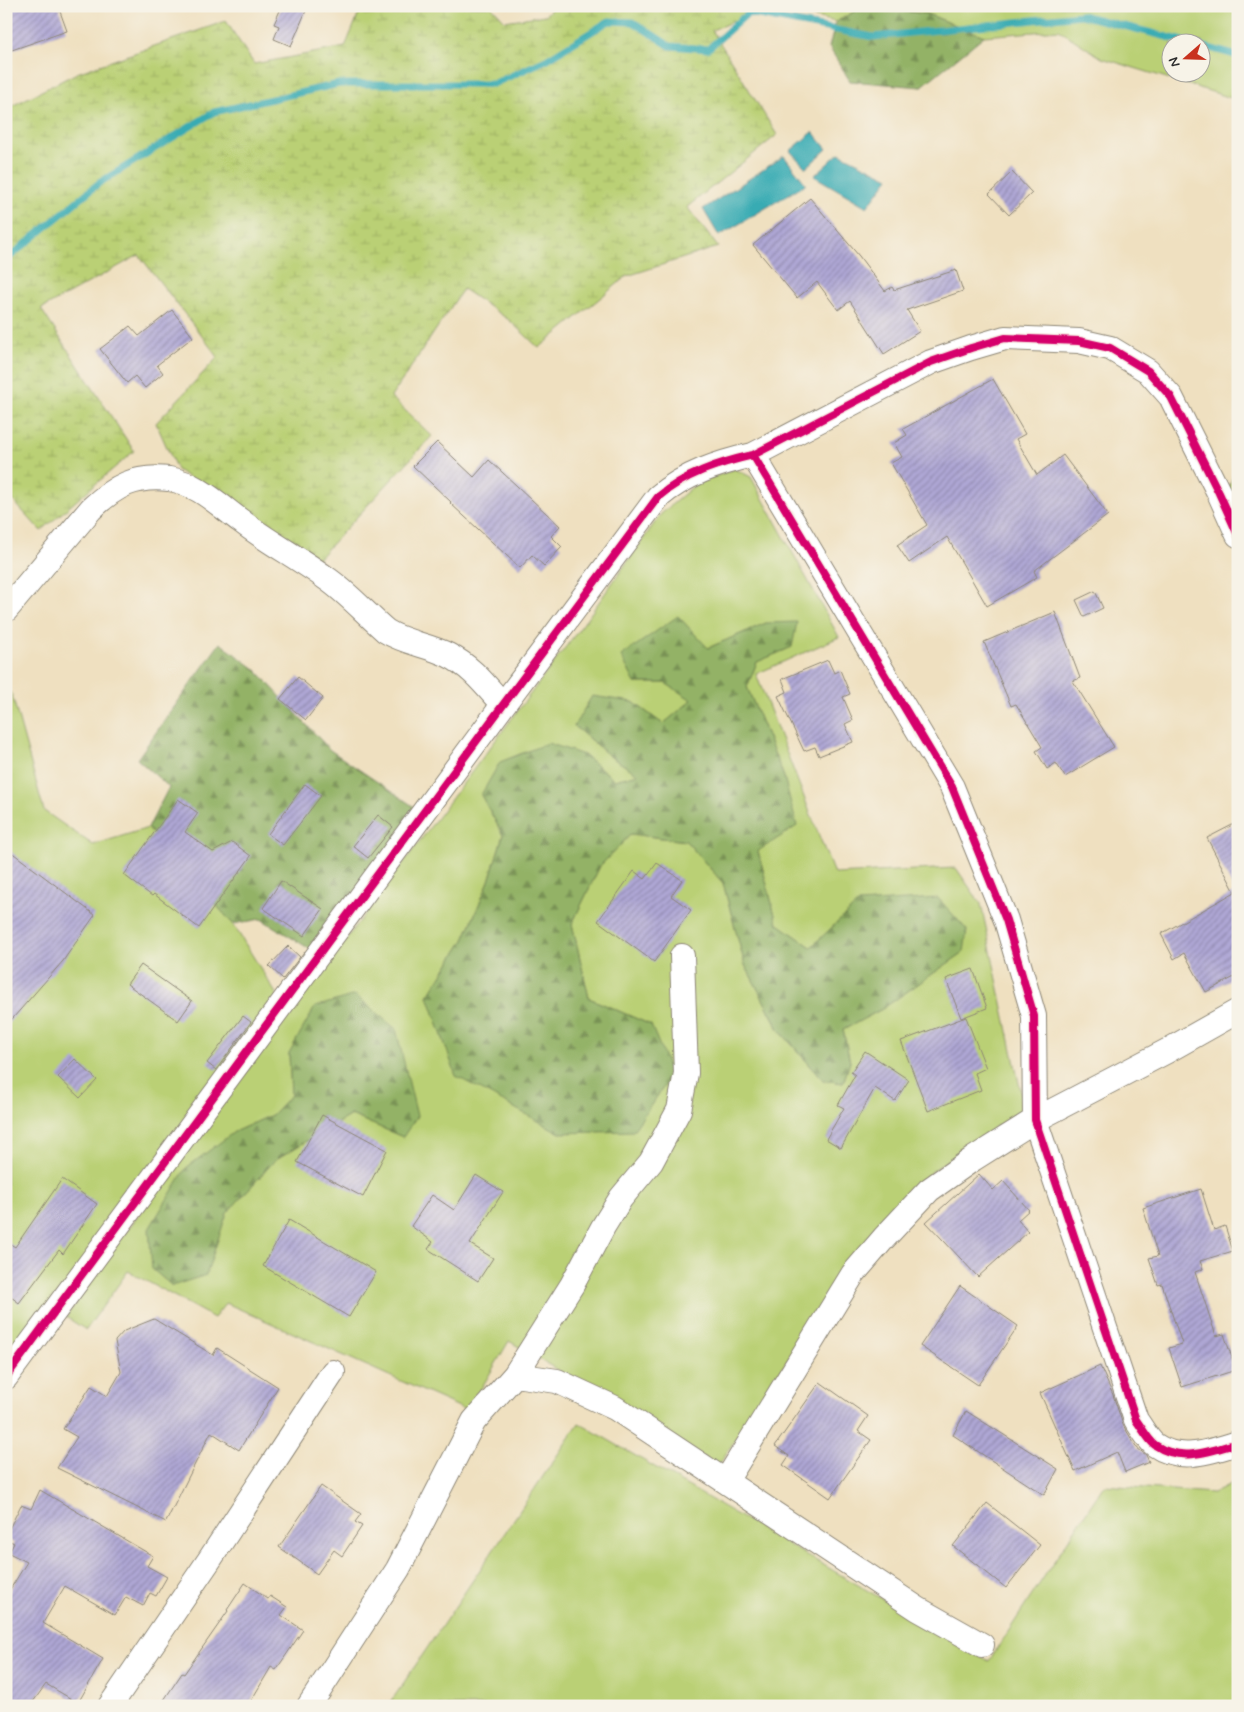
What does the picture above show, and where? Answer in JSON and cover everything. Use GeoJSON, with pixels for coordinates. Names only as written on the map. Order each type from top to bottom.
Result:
{"type":"FeatureCollection","features":[{"type":"Feature","properties":{"kind":"street"},"geometry":{"type":"LineString","coordinates":[[6,1377],[502,704],[658,497],[670,487],[692,474],[721,462],[753,455],[930,362],[1005,338],[1080,341],[1110,348],[1148,371],[1171,397],[1238,535]]}},
{"type":"Feature","properties":{"kind":"street"},"geometry":{"type":"LineString","coordinates":[[753,455],[952,788],[1006,920],[1034,1016],[1035,1120],[1136,1420],[1154,1444],[1171,1453],[1195,1455],[1238,1443]]}},
{"type":"Feature","properties":{"kind":"street"},"geometry":{"type":"LineString","coordinates":[[6,610],[104,496],[122,485],[137,480],[154,478],[172,480],[193,487],[209,497],[242,522],[328,580],[386,631],[395,636],[448,654],[477,676],[502,704]]}},
{"type":"Feature","properties":{"kind":"street"},"geometry":{"type":"LineString","coordinates":[[309,1706],[398,1569],[474,1422],[515,1375],[572,1285],[621,1198],[651,1162],[679,1110],[686,1073],[682,956]]}},
{"type":"Feature","properties":{"kind":"street"},"geometry":{"type":"LineString","coordinates":[[726,1481],[853,1274],[929,1190],[973,1158],[1035,1120],[1168,1051],[1238,1011]]}},
{"type":"Feature","properties":{"kind":"street"},"geometry":{"type":"LineString","coordinates":[[110,1706],[210,1559],[333,1372]]}},
{"type":"Feature","properties":{"kind":"street"},"geometry":{"type":"LineString","coordinates":[[515,1375],[557,1381],[615,1408],[918,1609],[982,1645]]}},
{"type":"Feature","properties":{"kind":"green space"},"geometry":{"type":"Polygon","coordinates":[[[362,6],[491,6],[505,21],[545,15],[555,6],[771,6],[712,30],[777,135],[687,207],[718,247],[627,276],[539,348],[509,320],[463,289],[391,397],[432,436],[316,561],[177,470],[156,423],[218,357],[139,255],[41,309],[134,451],[41,531],[6,493],[6,109],[77,73],[226,21],[254,64],[345,47],[362,6]]]}},
{"type":"Feature","properties":{"kind":"green space"},"geometry":{"type":"Polygon","coordinates":[[[771,6],[864,6],[836,22],[771,6]]]}},
{"type":"Feature","properties":{"kind":"green space"},"geometry":{"type":"Polygon","coordinates":[[[864,6],[927,14],[984,36],[921,87],[850,81],[829,47],[836,22],[864,6]]]}},
{"type":"Feature","properties":{"kind":"green space"},"geometry":{"type":"Polygon","coordinates":[[[871,6],[1238,6],[1238,100],[1180,82],[1212,82],[1212,32],[1162,32],[1162,77],[1102,58],[1059,30],[984,36],[927,14],[871,6]]]}},
{"type":"Feature","properties":{"kind":"green space"},"geometry":{"type":"Polygon","coordinates":[[[1238,466],[1238,505],[1229,486],[1238,466]]]}},
{"type":"Feature","properties":{"kind":"green space"},"geometry":{"type":"Polygon","coordinates":[[[735,469],[751,477],[839,637],[756,674],[834,874],[956,868],[981,904],[1024,1107],[931,1172],[825,1303],[718,1466],[509,1341],[468,1411],[226,1303],[214,1318],[128,1271],[86,1330],[66,1317],[119,1241],[589,616],[661,514],[697,483],[735,469]],[[766,623],[635,683],[665,683],[693,700],[663,724],[633,702],[574,726],[611,757],[639,774],[615,780],[584,755],[481,795],[503,835],[489,881],[464,940],[428,996],[651,1025],[589,998],[572,924],[600,866],[631,834],[686,841],[723,883],[745,965],[780,1031],[823,1080],[843,1083],[850,1062],[843,1030],[882,1009],[964,952],[859,903],[811,947],[777,923],[758,851],[784,777],[747,687],[757,662],[792,647],[766,623]],[[289,1053],[291,1095],[272,1115],[234,1132],[227,1213],[276,1159],[351,1115],[403,1137],[289,1053]]]}},
{"type":"Feature","properties":{"kind":"green space"},"geometry":{"type":"Polygon","coordinates":[[[678,616],[708,648],[766,623],[797,622],[792,647],[757,662],[747,687],[784,777],[797,826],[758,851],[777,923],[811,947],[858,903],[938,898],[967,930],[964,952],[882,1009],[843,1030],[850,1062],[843,1083],[823,1080],[780,1031],[745,965],[723,883],[686,841],[631,834],[600,866],[572,924],[589,998],[651,1025],[672,1075],[633,1131],[560,1133],[456,1076],[428,996],[464,940],[489,881],[503,835],[481,795],[500,762],[548,743],[584,755],[615,780],[638,774],[611,757],[574,726],[592,696],[633,702],[663,724],[692,700],[665,683],[635,683],[621,656],[678,616]]]}},
{"type":"Feature","properties":{"kind":"green space"},"geometry":{"type":"Polygon","coordinates":[[[220,643],[255,669],[330,750],[419,810],[310,949],[261,919],[233,924],[148,828],[169,787],[137,759],[220,643]]]}},
{"type":"Feature","properties":{"kind":"green space"},"geometry":{"type":"Polygon","coordinates":[[[6,688],[12,695],[44,811],[93,845],[148,828],[233,924],[280,1000],[6,1365],[6,688]]]}},
{"type":"Feature","properties":{"kind":"green space"},"geometry":{"type":"Polygon","coordinates":[[[355,995],[396,1029],[417,1116],[403,1137],[351,1115],[276,1159],[227,1213],[206,1275],[172,1286],[152,1269],[149,1229],[186,1168],[234,1132],[272,1115],[291,1095],[289,1053],[315,1007],[355,995]]]}},
{"type":"Feature","properties":{"kind":"green space"},"geometry":{"type":"Polygon","coordinates":[[[579,1423],[989,1661],[1104,1485],[1213,1493],[1238,1480],[1238,1706],[388,1706],[579,1423]]]}},
{"type":"Feature","properties":{"kind":"water"},"geometry":{"type":"Polygon","coordinates":[[[813,132],[827,149],[806,168],[790,151],[813,132]]]}},
{"type":"Feature","properties":{"kind":"water"},"geometry":{"type":"Polygon","coordinates":[[[839,153],[889,178],[867,207],[814,176],[839,153]]]}},
{"type":"Feature","properties":{"kind":"water"},"geometry":{"type":"Polygon","coordinates":[[[784,156],[806,184],[719,236],[703,209],[784,156]]]}},
{"type":"Feature","properties":{"kind":"building"},"geometry":{"type":"Polygon","coordinates":[[[6,6],[58,6],[67,31],[6,52],[6,6]]]}},
{"type":"Feature","properties":{"kind":"building"},"geometry":{"type":"Polygon","coordinates":[[[282,6],[308,6],[291,46],[274,39],[279,26],[274,24],[282,6]]]}},
{"type":"Feature","properties":{"kind":"building"},"geometry":{"type":"Polygon","coordinates":[[[1012,172],[1032,193],[1009,215],[989,194],[1012,172]]]}},
{"type":"Feature","properties":{"kind":"building"},"geometry":{"type":"Polygon","coordinates":[[[810,198],[859,256],[885,291],[892,287],[894,290],[956,270],[963,291],[907,310],[920,331],[884,354],[850,301],[838,310],[817,282],[797,298],[753,245],[810,198]]]}},
{"type":"Feature","properties":{"kind":"building"},"geometry":{"type":"Polygon","coordinates":[[[172,310],[193,337],[157,365],[163,373],[145,388],[135,376],[127,383],[100,349],[130,326],[139,336],[172,310]]]}},
{"type":"Feature","properties":{"kind":"building"},"geometry":{"type":"Polygon","coordinates":[[[993,379],[1025,434],[1016,439],[1037,475],[1063,455],[1108,515],[1034,571],[1037,577],[987,606],[947,537],[909,563],[897,545],[927,525],[891,463],[902,457],[894,443],[907,435],[903,429],[993,379]]]}},
{"type":"Feature","properties":{"kind":"building"},"geometry":{"type":"Polygon","coordinates":[[[437,442],[474,477],[489,460],[560,526],[551,536],[562,547],[544,566],[532,555],[520,568],[413,466],[437,442]]]}},
{"type":"Feature","properties":{"kind":"building"},"geometry":{"type":"Polygon","coordinates":[[[1095,591],[1103,608],[1084,617],[1076,600],[1095,591]]]}},
{"type":"Feature","properties":{"kind":"building"},"geometry":{"type":"Polygon","coordinates":[[[1055,612],[1080,678],[1073,681],[1114,747],[1065,777],[1056,763],[1047,769],[1036,751],[1042,747],[1016,704],[1011,706],[984,642],[1055,612]]]}},
{"type":"Feature","properties":{"kind":"building"},"geometry":{"type":"Polygon","coordinates":[[[828,660],[834,673],[840,670],[850,694],[843,697],[853,720],[845,724],[853,742],[819,756],[815,747],[804,751],[778,696],[787,692],[782,679],[828,660]]]}},
{"type":"Feature","properties":{"kind":"building"},"geometry":{"type":"Polygon","coordinates":[[[298,677],[323,698],[306,720],[280,699],[298,677]]]}},
{"type":"Feature","properties":{"kind":"building"},"geometry":{"type":"Polygon","coordinates":[[[305,784],[321,796],[283,845],[268,834],[305,784]]]}},
{"type":"Feature","properties":{"kind":"building"},"geometry":{"type":"Polygon","coordinates":[[[178,799],[198,813],[185,832],[213,852],[232,842],[251,856],[199,928],[154,894],[152,896],[124,875],[178,799]]]}},
{"type":"Feature","properties":{"kind":"building"},"geometry":{"type":"Polygon","coordinates":[[[378,815],[393,827],[368,858],[353,846],[378,815]]]}},
{"type":"Feature","properties":{"kind":"building"},"geometry":{"type":"Polygon","coordinates":[[[1238,822],[1238,975],[1206,992],[1184,953],[1174,959],[1161,934],[1235,892],[1207,838],[1238,822]]]}},
{"type":"Feature","properties":{"kind":"building"},"geometry":{"type":"Polygon","coordinates":[[[6,848],[95,915],[63,961],[6,1026],[6,848]]]}},
{"type":"Feature","properties":{"kind":"building"},"geometry":{"type":"Polygon","coordinates":[[[657,863],[682,880],[671,896],[691,910],[654,962],[598,921],[634,871],[645,879],[657,863]]]}},
{"type":"Feature","properties":{"kind":"building"},"geometry":{"type":"Polygon","coordinates":[[[281,881],[323,909],[304,936],[263,908],[281,881]]]}},
{"type":"Feature","properties":{"kind":"building"},"geometry":{"type":"Polygon","coordinates":[[[288,946],[300,957],[283,979],[269,966],[288,946]]]}},
{"type":"Feature","properties":{"kind":"building"},"geometry":{"type":"Polygon","coordinates":[[[141,965],[192,1001],[178,1021],[127,984],[141,965]]]}},
{"type":"Feature","properties":{"kind":"building"},"geometry":{"type":"Polygon","coordinates":[[[973,969],[987,1008],[961,1018],[946,979],[973,969]]]}},
{"type":"Feature","properties":{"kind":"building"},"geometry":{"type":"Polygon","coordinates":[[[243,1016],[251,1022],[216,1070],[207,1063],[243,1016]]]}},
{"type":"Feature","properties":{"kind":"building"},"geometry":{"type":"Polygon","coordinates":[[[966,1017],[986,1068],[975,1073],[981,1090],[928,1111],[901,1041],[966,1017]]]}},
{"type":"Feature","properties":{"kind":"building"},"geometry":{"type":"Polygon","coordinates":[[[865,1051],[909,1080],[895,1101],[875,1088],[841,1148],[826,1139],[844,1108],[838,1105],[855,1075],[851,1072],[865,1051]]]}},
{"type":"Feature","properties":{"kind":"building"},"geometry":{"type":"Polygon","coordinates":[[[75,1059],[97,1080],[80,1098],[58,1077],[75,1059]]]}},
{"type":"Feature","properties":{"kind":"building"},"geometry":{"type":"Polygon","coordinates":[[[322,1115],[387,1150],[363,1197],[297,1162],[322,1115]]]}},
{"type":"Feature","properties":{"kind":"building"},"geometry":{"type":"Polygon","coordinates":[[[979,1174],[993,1190],[1003,1181],[1029,1210],[1018,1220],[1028,1232],[978,1277],[926,1222],[979,1174]]]}},
{"type":"Feature","properties":{"kind":"building"},"geometry":{"type":"Polygon","coordinates":[[[476,1175],[503,1192],[470,1244],[493,1258],[478,1281],[428,1249],[433,1242],[411,1226],[432,1195],[454,1210],[476,1175]]]}},
{"type":"Feature","properties":{"kind":"building"},"geometry":{"type":"Polygon","coordinates":[[[62,1179],[97,1204],[63,1254],[59,1250],[19,1303],[6,1293],[6,1241],[15,1247],[62,1179]]]}},
{"type":"Feature","properties":{"kind":"building"},"geometry":{"type":"Polygon","coordinates":[[[1201,1189],[1214,1230],[1225,1226],[1233,1251],[1200,1261],[1203,1269],[1195,1272],[1216,1336],[1224,1334],[1236,1370],[1182,1387],[1169,1348],[1182,1344],[1162,1284],[1158,1285],[1149,1258],[1158,1256],[1143,1208],[1201,1189]]]}},
{"type":"Feature","properties":{"kind":"building"},"geometry":{"type":"Polygon","coordinates":[[[289,1220],[376,1272],[349,1317],[263,1266],[289,1220]]]}},
{"type":"Feature","properties":{"kind":"building"},"geometry":{"type":"Polygon","coordinates":[[[960,1286],[1018,1326],[978,1385],[920,1346],[960,1286]]]}},
{"type":"Feature","properties":{"kind":"building"},"geometry":{"type":"Polygon","coordinates":[[[154,1319],[213,1355],[217,1348],[278,1387],[239,1450],[211,1432],[166,1522],[57,1468],[77,1437],[63,1429],[91,1386],[107,1396],[121,1372],[115,1341],[124,1331],[154,1319]]]}},
{"type":"Feature","properties":{"kind":"building"},"geometry":{"type":"Polygon","coordinates":[[[1100,1366],[1113,1395],[1123,1425],[1137,1448],[1146,1455],[1149,1462],[1125,1472],[1117,1452],[1075,1471],[1040,1393],[1100,1366]]]}},
{"type":"Feature","properties":{"kind":"building"},"geometry":{"type":"Polygon","coordinates":[[[820,1382],[868,1416],[858,1431],[871,1440],[830,1498],[783,1465],[789,1456],[775,1446],[820,1382]]]}},
{"type":"Feature","properties":{"kind":"building"},"geometry":{"type":"Polygon","coordinates":[[[966,1411],[1058,1469],[1044,1495],[953,1435],[966,1411]]]}},
{"type":"Feature","properties":{"kind":"building"},"geometry":{"type":"Polygon","coordinates":[[[321,1486],[361,1514],[355,1522],[362,1526],[342,1556],[334,1550],[317,1574],[279,1547],[321,1486]]]}},
{"type":"Feature","properties":{"kind":"building"},"geometry":{"type":"Polygon","coordinates":[[[40,1490],[153,1556],[147,1566],[167,1577],[156,1596],[150,1593],[143,1606],[126,1597],[115,1615],[65,1586],[43,1623],[103,1659],[78,1703],[46,1684],[30,1706],[6,1706],[6,1596],[27,1562],[9,1553],[14,1543],[6,1539],[6,1535],[21,1505],[31,1509],[40,1490]]]}},
{"type":"Feature","properties":{"kind":"building"},"geometry":{"type":"Polygon","coordinates":[[[987,1503],[1040,1545],[1006,1588],[953,1546],[987,1503]]]}},
{"type":"Feature","properties":{"kind":"building"},"geometry":{"type":"Polygon","coordinates":[[[245,1583],[268,1599],[270,1596],[287,1607],[281,1615],[303,1630],[276,1670],[271,1667],[248,1706],[160,1706],[228,1611],[245,1583]]]}},
{"type":"Feature","properties":{"kind":"waterway"},"geometry":{"type":"LineString","coordinates":[[6,260],[99,183],[214,112],[339,84],[493,84],[546,60],[609,21],[633,22],[670,46],[708,49],[748,13],[873,37],[1081,15],[1162,36]]}},
{"type":"Feature","properties":{"kind":"waterway"},"geometry":{"type":"LineString","coordinates":[[1212,49],[1238,56]]}},
{"type":"Feature","properties":{"kind":"cycle path"},"geometry":{"type":"LineString","coordinates":[[6,1377],[658,497],[668,489],[702,470],[753,455],[931,362],[1005,338],[1079,341],[1110,348],[1148,371],[1171,397],[1238,535]]}},
{"type":"Feature","properties":{"kind":"cycle path"},"geometry":{"type":"LineString","coordinates":[[753,455],[952,787],[1006,920],[1034,1016],[1035,1120],[1136,1420],[1152,1443],[1175,1453],[1196,1454],[1238,1443]]}}]}
